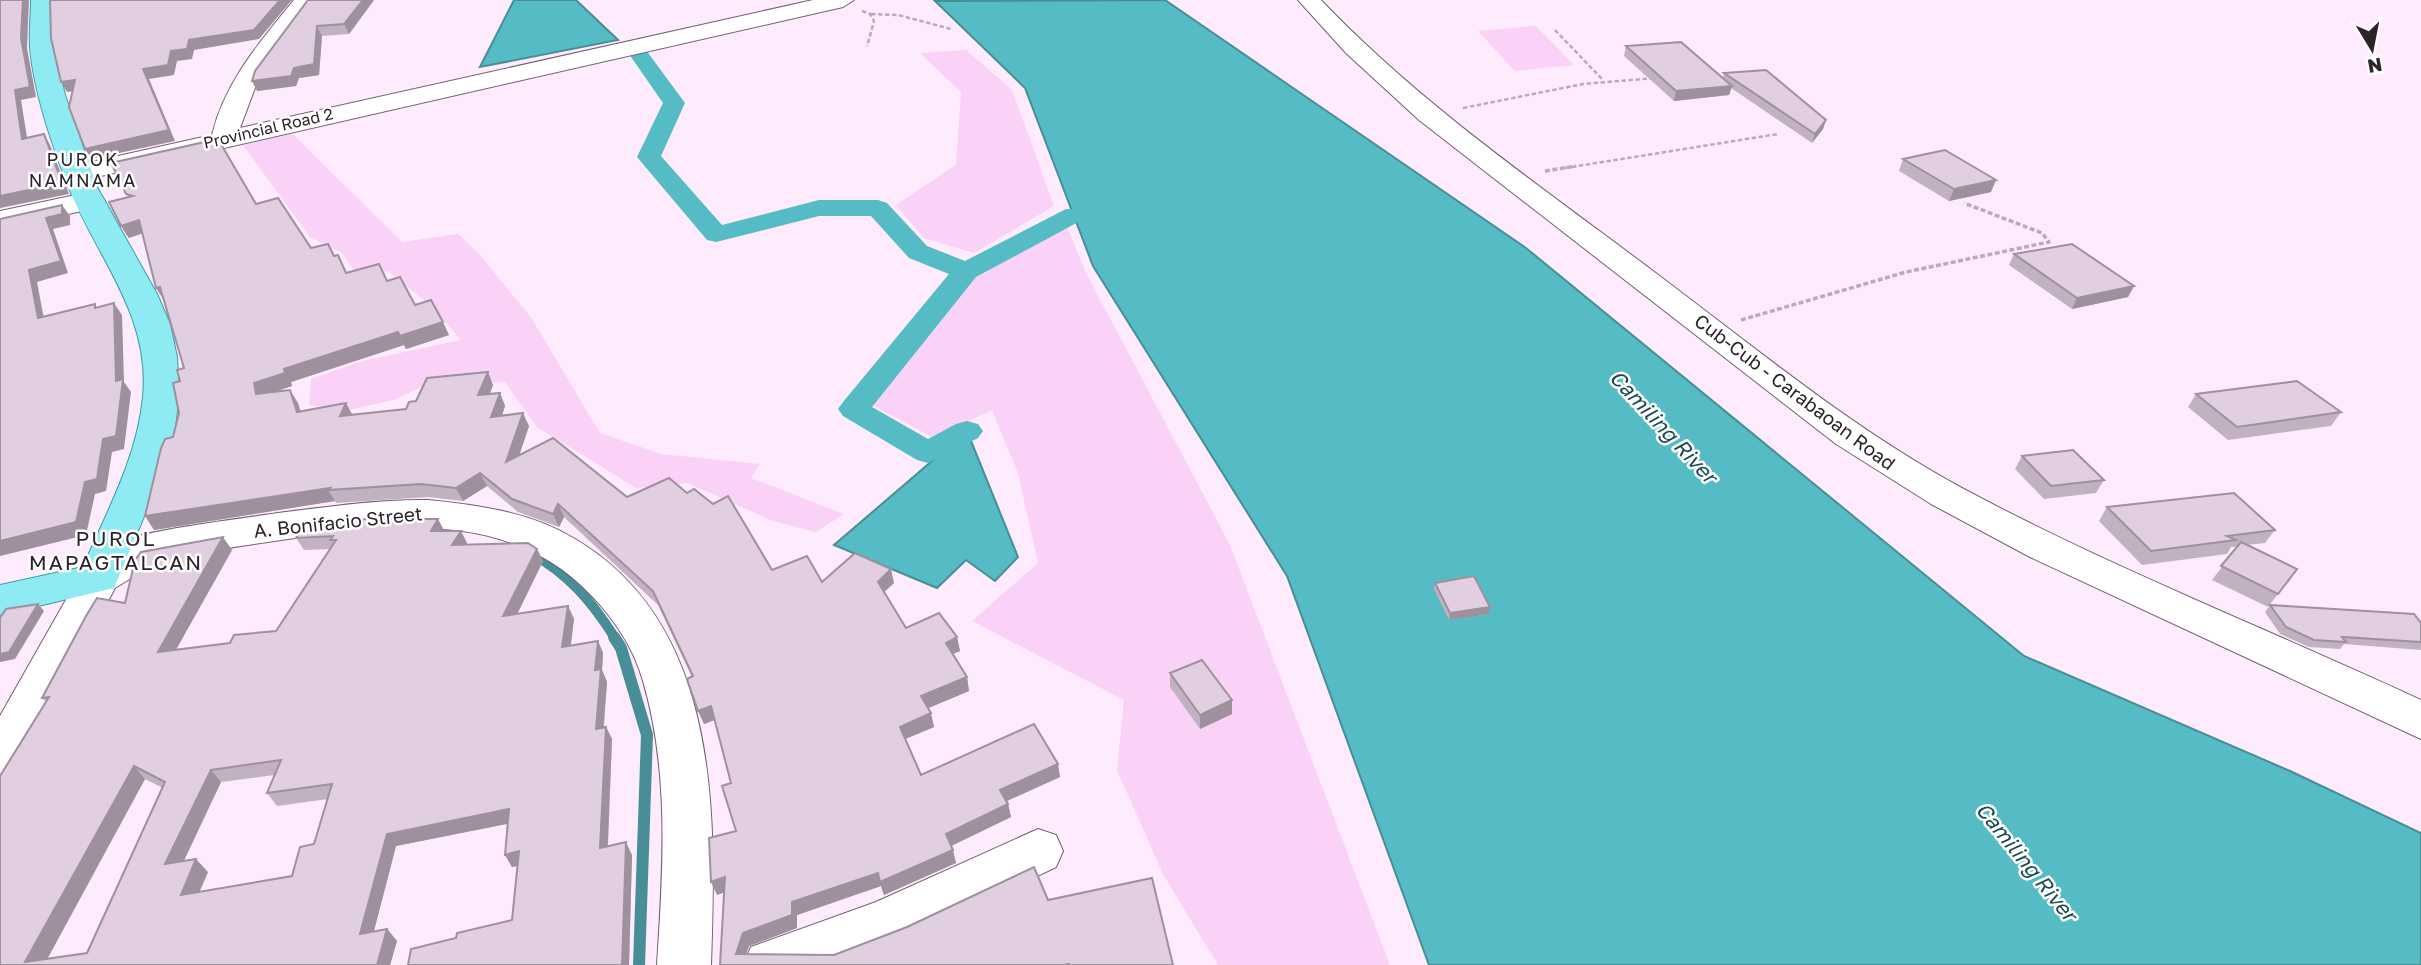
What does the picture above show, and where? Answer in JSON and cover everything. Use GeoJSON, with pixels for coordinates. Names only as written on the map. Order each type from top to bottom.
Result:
{"type":"FeatureCollection","features":[{"type":"Feature","properties":{"kind":"main road"},"geometry":{"type":"LineString","coordinates":[[0,600],[104,567],[153,450],[162,374],[153,324],[84,187],[45,66],[42,0]]}},
{"type":"Feature","properties":{"kind":"main road"},"geometry":{"type":"LineString","coordinates":[[0,581],[104,567]]}},
{"type":"Feature","properties":{"kind":"street"},"geometry":{"type":"LineString","coordinates":[[225,137],[228,117],[244,78],[306,0]]}},
{"type":"Feature","properties":{"kind":"street","name":"Provincial Road 2"},"geometry":{"type":"LineString","coordinates":[[0,220],[225,137],[814,4],[843,0]]}},
{"type":"Feature","properties":{"kind":"street","name":"Cub-Cub - Carabaoan Road"},"geometry":{"type":"LineString","coordinates":[[1309,0],[1354,48],[1428,114],[1506,177],[1849,436],[1950,499],[2035,544],[2421,721]]}},
{"type":"Feature","properties":{"kind":"street","name":"A. Bonifacio Street"},"geometry":{"type":"LineString","coordinates":[[104,567],[155,545],[346,518],[429,513],[521,528],[577,555],[622,599],[642,629],[662,673],[677,725],[685,781],[689,860],[684,965]]}},
{"type":"Feature","properties":{"kind":"street"},"geometry":{"type":"LineString","coordinates":[[0,759],[104,567]]}},
{"type":"Feature","properties":{"kind":"street"},"geometry":{"type":"LineString","coordinates":[[770,965],[891,921],[1038,851]]}},
{"type":"Feature","properties":{"kind":"path"},"geometry":{"type":"LineString","coordinates":[[870,14],[898,15],[951,29]]}},
{"type":"Feature","properties":{"kind":"path"},"geometry":{"type":"LineString","coordinates":[[1555,30],[1604,81]]}},
{"type":"Feature","properties":{"kind":"path"},"geometry":{"type":"LineString","coordinates":[[1428,114],[1604,81],[1656,78]]}},
{"type":"Feature","properties":{"kind":"path"},"geometry":{"type":"LineString","coordinates":[[1506,177],[1779,134]]}},
{"type":"Feature","properties":{"kind":"path"},"geometry":{"type":"LineString","coordinates":[[1710,329],[1906,272],[2049,242],[2042,233],[1964,203]]}},
{"type":"Feature","properties":{"kind":"shaded area"},"geometry":{"type":"Polygon","coordinates":[[[1536,26],[1574,65],[1515,71],[1478,31],[1536,26]]]}},
{"type":"Feature","properties":{"kind":"shaded area"},"geometry":{"type":"Polygon","coordinates":[[[966,50],[1012,90],[1054,206],[974,253],[924,238],[896,205],[956,165],[961,92],[920,53],[966,50]]]}},
{"type":"Feature","properties":{"kind":"shaded area"},"geometry":{"type":"Polygon","coordinates":[[[293,134],[402,242],[458,234],[478,253],[530,316],[600,433],[661,454],[760,464],[751,478],[844,514],[816,532],[773,521],[687,483],[636,488],[537,427],[505,382],[433,382],[393,400],[349,410],[309,405],[311,379],[362,361],[461,340],[431,306],[388,271],[358,277],[342,253],[310,237],[243,145],[293,134]]]}},
{"type":"Feature","properties":{"kind":"shaded area"},"geometry":{"type":"Polygon","coordinates":[[[1066,225],[1086,273],[1230,545],[1390,965],[1218,965],[1163,874],[1117,770],[1124,700],[972,621],[1038,563],[1018,473],[992,410],[934,438],[872,405],[974,279],[1066,225]]]}},
{"type":"Feature","properties":{"kind":"water"},"geometry":{"type":"Polygon","coordinates":[[[514,0],[576,0],[618,40],[480,67],[514,0]]]}},
{"type":"Feature","properties":{"kind":"water","name":"Camiling River"},"geometry":{"type":"Polygon","coordinates":[[[1165,0],[1526,248],[2024,656],[2290,771],[2421,833],[2421,965],[1429,965],[1287,576],[1093,266],[1025,88],[935,1],[1165,0]]]}},
{"type":"Feature","properties":{"kind":"water"},"geometry":{"type":"Polygon","coordinates":[[[967,431],[1018,557],[995,581],[966,560],[937,588],[834,545],[967,431]]]}},
{"type":"Feature","properties":{"kind":"building"},"geometry":{"type":"Polygon","coordinates":[[[0,0],[23,0],[21,38],[30,87],[15,90],[22,139],[44,134],[62,183],[0,196],[0,0]]]}},
{"type":"Feature","properties":{"kind":"building"},"geometry":{"type":"Polygon","coordinates":[[[50,0],[280,0],[254,30],[189,40],[187,49],[171,51],[168,65],[143,69],[169,130],[85,149],[69,107],[75,80],[61,82],[51,38],[50,0]]]}},
{"type":"Feature","properties":{"kind":"building"},"geometry":{"type":"Polygon","coordinates":[[[308,0],[363,0],[344,24],[317,26],[314,64],[294,68],[291,76],[252,81],[255,71],[308,0]]]}},
{"type":"Feature","properties":{"kind":"building"},"geometry":{"type":"Polygon","coordinates":[[[1681,42],[1732,86],[1676,91],[1626,46],[1681,42]]]}},
{"type":"Feature","properties":{"kind":"building"},"geometry":{"type":"Polygon","coordinates":[[[1766,70],[1826,120],[1815,134],[1724,73],[1766,70]]]}},
{"type":"Feature","properties":{"kind":"building"},"geometry":{"type":"Polygon","coordinates":[[[218,139],[256,204],[278,198],[311,248],[328,244],[334,256],[338,255],[346,273],[379,264],[387,281],[400,277],[415,305],[431,300],[443,322],[400,336],[398,332],[284,369],[285,373],[254,383],[256,394],[290,390],[297,412],[346,403],[340,416],[406,409],[409,402],[416,401],[427,378],[488,372],[478,395],[500,393],[491,417],[523,413],[506,462],[553,438],[627,497],[669,478],[687,493],[694,489],[713,504],[728,496],[772,570],[807,556],[822,582],[855,553],[891,569],[878,582],[906,628],[939,613],[957,637],[946,643],[967,677],[921,696],[931,713],[900,727],[921,775],[1034,724],[1058,764],[1000,790],[1008,804],[946,834],[953,850],[880,882],[878,873],[792,902],[792,915],[743,933],[736,954],[834,955],[907,927],[1034,867],[1048,900],[1152,878],[1173,965],[720,965],[725,877],[711,882],[709,838],[736,831],[722,786],[731,783],[711,706],[698,711],[687,679],[693,676],[653,591],[558,504],[553,514],[512,499],[480,473],[456,488],[421,484],[328,490],[330,488],[145,516],[161,448],[165,439],[173,437],[179,413],[173,383],[180,381],[177,370],[184,368],[160,287],[156,288],[139,220],[121,226],[109,202],[133,196],[126,194],[111,163],[218,139]]]}},
{"type":"Feature","properties":{"kind":"building"},"geometry":{"type":"Polygon","coordinates":[[[1945,150],[1996,180],[1954,189],[1903,159],[1945,150]]]}},
{"type":"Feature","properties":{"kind":"building"},"geometry":{"type":"Polygon","coordinates":[[[62,205],[62,214],[46,218],[61,261],[29,270],[38,318],[95,304],[95,308],[114,303],[116,381],[123,379],[116,436],[103,439],[97,479],[85,482],[76,522],[0,541],[0,219],[62,205]]]}},
{"type":"Feature","properties":{"kind":"building"},"geometry":{"type":"Polygon","coordinates":[[[2072,244],[2134,286],[2077,298],[2014,254],[2072,244]]]}},
{"type":"Feature","properties":{"kind":"building"},"geometry":{"type":"Polygon","coordinates":[[[2297,381],[2341,412],[2237,427],[2196,394],[2297,381]]]}},
{"type":"Feature","properties":{"kind":"building"},"geometry":{"type":"Polygon","coordinates":[[[2073,450],[2104,480],[2051,486],[2022,456],[2073,450]]]}},
{"type":"Feature","properties":{"kind":"building"},"geometry":{"type":"Polygon","coordinates":[[[2234,493],[2275,530],[2227,536],[2236,540],[2151,551],[2107,507],[2234,493]]]}},
{"type":"Feature","properties":{"kind":"building"},"geometry":{"type":"Polygon","coordinates":[[[367,519],[438,519],[431,531],[461,531],[452,545],[528,543],[537,549],[503,616],[568,606],[562,647],[598,641],[595,670],[601,669],[596,729],[606,727],[600,848],[626,842],[622,965],[408,965],[411,949],[456,938],[457,933],[512,920],[519,851],[505,855],[509,809],[387,834],[360,934],[387,929],[377,965],[0,965],[0,776],[49,697],[42,698],[97,598],[125,603],[135,560],[141,552],[223,537],[158,652],[230,643],[234,635],[276,631],[336,540],[330,540],[333,536],[296,538],[304,526],[367,519]],[[281,760],[211,770],[165,864],[196,859],[181,895],[292,876],[300,847],[314,844],[332,784],[267,793],[281,760]],[[134,766],[25,962],[87,953],[165,782],[134,766]]]}},
{"type":"Feature","properties":{"kind":"building"},"geometry":{"type":"Polygon","coordinates":[[[2241,542],[2297,569],[2278,594],[2221,566],[2241,542]]]}},
{"type":"Feature","properties":{"kind":"building"},"geometry":{"type":"Polygon","coordinates":[[[1474,576],[1490,607],[1450,613],[1435,583],[1474,576]]]}},
{"type":"Feature","properties":{"kind":"building"},"geometry":{"type":"Polygon","coordinates":[[[38,604],[9,652],[0,654],[0,618],[6,609],[38,604]]]}},
{"type":"Feature","properties":{"kind":"building"},"geometry":{"type":"Polygon","coordinates":[[[2270,605],[2414,614],[2421,623],[2421,642],[2342,637],[2346,642],[2314,640],[2286,627],[2270,605]]]}},
{"type":"Feature","properties":{"kind":"building"},"geometry":{"type":"Polygon","coordinates":[[[1202,660],[1232,700],[1200,715],[1170,673],[1202,660]]]}},
{"type":"Feature","properties":{"kind":"waterway"},"geometry":{"type":"LineString","coordinates":[[639,54],[674,103],[649,157],[716,234],[819,208],[878,208],[918,252],[966,271]]}},
{"type":"Feature","properties":{"kind":"waterway"},"geometry":{"type":"LineString","coordinates":[[966,271],[1075,214]]}},
{"type":"Feature","properties":{"kind":"waterway"},"geometry":{"type":"LineString","coordinates":[[966,271],[854,409],[928,453],[967,431]]}},
{"type":"Feature","properties":{"kind":"waterway"},"geometry":{"type":"LineString","coordinates":[[531,553],[557,570],[579,590],[615,638]]}},
{"type":"Feature","properties":{"kind":"waterway"},"geometry":{"type":"LineString","coordinates":[[614,637],[621,648],[647,735],[639,965]]}},
{"type":"Feature","properties":{"kind":"district","name":"PUROK NAMNAMA"},"geometry":{"type":"Point","coordinates":[83,170]}},
{"type":"Feature","properties":{"kind":"district","name":"PUROL MAPAGTALCAN"},"geometry":{"type":"Point","coordinates":[116,551]}}]}
